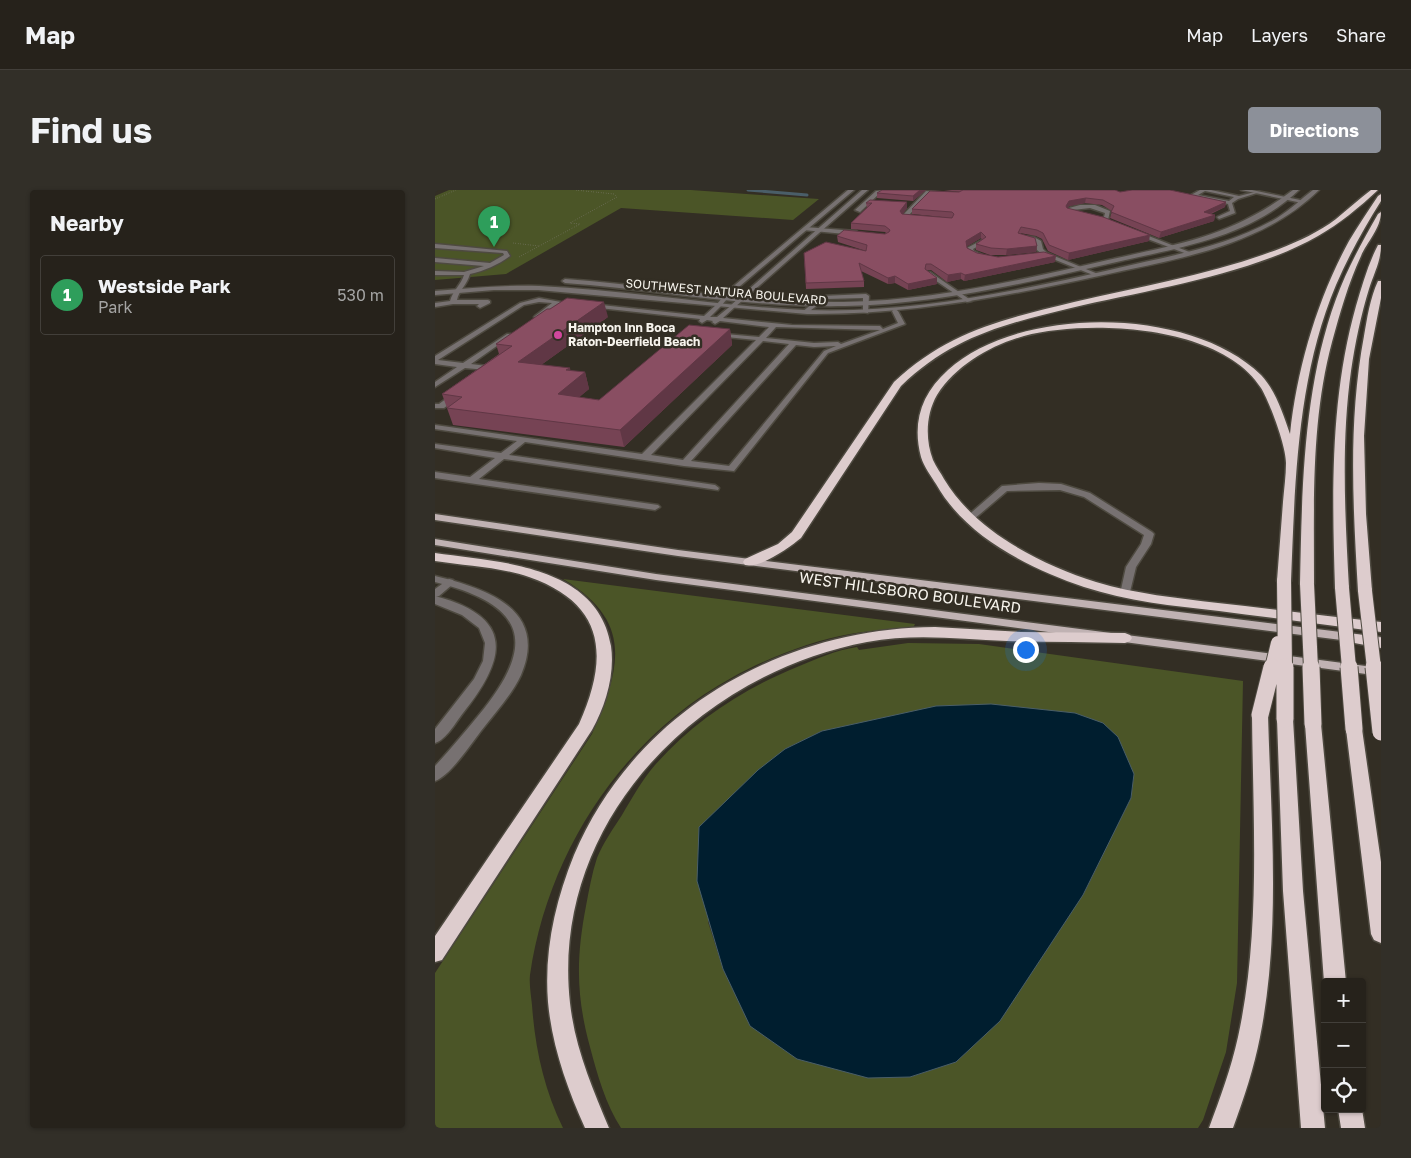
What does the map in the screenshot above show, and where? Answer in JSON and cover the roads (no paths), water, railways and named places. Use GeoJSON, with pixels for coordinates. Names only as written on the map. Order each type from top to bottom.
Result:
{"type":"FeatureCollection","features":[{"type":"Feature","properties":{"kind":"highway"},"geometry":{"type":"LineString","coordinates":[[750,562],[783,547],[797,535],[893,389],[913,368],[940,348],[972,333],[1012,320],[1216,271],[1270,254],[1300,242],[1327,228],[1375,190]]}},
{"type":"Feature","properties":{"kind":"highway"},"geometry":{"type":"LineString","coordinates":[[1313,1128],[1293,890],[1285,719],[1284,581],[1292,460],[1301,390],[1318,322],[1343,258],[1381,196]]}},
{"type":"Feature","properties":{"kind":"highway"},"geometry":{"type":"LineString","coordinates":[[1335,978],[1326,895],[1313,724],[1307,584],[1311,465],[1323,364],[1335,316],[1348,277],[1363,244],[1381,214]]}},
{"type":"Feature","properties":{"kind":"highway"},"geometry":{"type":"LineString","coordinates":[[1381,247],[1366,286],[1355,325],[1343,407],[1339,472],[1342,588],[1354,728],[1381,934]]}},
{"type":"Feature","properties":{"kind":"highway"},"geometry":{"type":"LineString","coordinates":[[1381,283],[1370,329],[1361,399],[1359,499],[1365,591],[1378,636],[1381,663]]}},
{"type":"Feature","properties":{"kind":"highway"},"geometry":{"type":"LineString","coordinates":[[1292,460],[1270,394],[1253,373],[1222,352],[1180,336],[1143,329],[1097,325],[1051,328],[1008,339],[969,358],[952,370],[938,385],[924,408],[920,432],[927,462],[940,484],[970,518],[1008,546],[1041,565],[1089,584],[1125,594],[1378,636]]}},
{"type":"Feature","properties":{"kind":"highway"},"geometry":{"type":"LineString","coordinates":[[435,557],[531,574],[564,589],[583,603],[596,620],[601,630],[606,654],[606,667],[600,696],[586,726],[435,953]]}},
{"type":"Feature","properties":{"kind":"highway"},"geometry":{"type":"LineString","coordinates":[[1221,1128],[1233,1096],[1250,1033],[1261,952],[1260,715],[1283,622]]}},
{"type":"Feature","properties":{"kind":"highway"},"geometry":{"type":"LineString","coordinates":[[597,1128],[573,1074],[561,1014],[558,974],[563,924],[578,868],[596,824],[619,787],[662,738],[702,706],[752,676],[808,653],[858,639],[902,633],[939,632],[985,635],[1125,638]]}},
{"type":"Feature","properties":{"kind":"highway"},"geometry":{"type":"LineString","coordinates":[[1354,639],[1378,636]]}},
{"type":"Feature","properties":{"kind":"highway"},"geometry":{"type":"LineString","coordinates":[[1378,636],[1381,732]]}},
{"type":"Feature","properties":{"kind":"highway"},"geometry":{"type":"LineString","coordinates":[[1351,1113],[1353,1128]]}},
{"type":"Feature","properties":{"kind":"main road","name":"WEST HILLSBORO BOULEVARD"},"geometry":{"type":"LineString","coordinates":[[435,517],[560,537],[1354,639]]}},
{"type":"Feature","properties":{"kind":"main road","name":"WEST HILLSBORO BOULEVARD"},"geometry":{"type":"LineString","coordinates":[[435,542],[656,577],[1381,672]]}},
{"type":"Feature","properties":{"kind":"street"},"geometry":{"type":"LineString","coordinates":[[719,305],[726,296],[851,190]]}},
{"type":"Feature","properties":{"kind":"street"},"geometry":{"type":"LineString","coordinates":[[733,306],[865,190]]}},
{"type":"Feature","properties":{"kind":"street"},"geometry":{"type":"LineString","coordinates":[[1244,190],[1302,201]]}},
{"type":"Feature","properties":{"kind":"street","name":"SOUTHWEST NATURA BOULEVARD"},"geometry":{"type":"LineString","coordinates":[[552,280],[816,304],[920,300],[958,294],[1173,247],[1227,231],[1256,218],[1296,190]]}},
{"type":"Feature","properties":{"kind":"street","name":"SOUTHWEST NATURA BOULEVARD"},"geometry":{"type":"LineString","coordinates":[[435,293],[499,288],[553,289],[805,312],[895,311],[969,301],[1189,253],[1243,236],[1279,219],[1317,190]]}},
{"type":"Feature","properties":{"kind":"street"},"geometry":{"type":"LineString","coordinates":[[922,219],[904,217],[928,192],[951,194]]}},
{"type":"Feature","properties":{"kind":"street"},"geometry":{"type":"LineString","coordinates":[[840,199],[876,202]]}},
{"type":"Feature","properties":{"kind":"street"},"geometry":{"type":"LineString","coordinates":[[905,204],[914,205]]}},
{"type":"Feature","properties":{"kind":"street"},"geometry":{"type":"LineString","coordinates":[[1088,217],[1070,212],[1071,209],[1086,206],[1100,208],[1108,212],[1105,220]]}},
{"type":"Feature","properties":{"kind":"street"},"geometry":{"type":"LineString","coordinates":[[1097,218],[1113,223]]}},
{"type":"Feature","properties":{"kind":"street"},"geometry":{"type":"LineString","coordinates":[[1131,231],[1189,253]]}},
{"type":"Feature","properties":{"kind":"street"},"geometry":{"type":"LineString","coordinates":[[1021,237],[1034,238],[1039,242],[1040,250],[1045,254],[1095,274]]}},
{"type":"Feature","properties":{"kind":"street"},"geometry":{"type":"LineString","coordinates":[[983,242],[974,245],[971,248],[971,252],[976,256],[992,259]]}},
{"type":"Feature","properties":{"kind":"street"},"geometry":{"type":"LineString","coordinates":[[1031,255],[1045,254]]}},
{"type":"Feature","properties":{"kind":"street"},"geometry":{"type":"LineString","coordinates":[[753,273],[769,275]]}},
{"type":"Feature","properties":{"kind":"street"},"geometry":{"type":"LineString","coordinates":[[928,273],[969,301]]}},
{"type":"Feature","properties":{"kind":"street"},"geometry":{"type":"LineString","coordinates":[[451,283],[515,280]]}},
{"type":"Feature","properties":{"kind":"street"},"geometry":{"type":"LineString","coordinates":[[435,579],[483,592],[501,603],[515,617],[521,634],[521,651],[514,674],[499,699],[451,760],[435,775]]}},
{"type":"Feature","properties":{"kind":"street"},"geometry":{"type":"LineString","coordinates":[[435,600],[459,607],[478,619],[486,629],[491,642],[491,656],[484,674],[471,696],[435,738]]}},
{"type":"Feature","properties":{"kind":"lane"},"geometry":{"type":"LineString","coordinates":[[1230,204],[1193,195],[1204,190],[1239,197]]}},
{"type":"Feature","properties":{"kind":"lane"},"geometry":{"type":"LineString","coordinates":[[858,211],[878,192],[883,191]]}},
{"type":"Feature","properties":{"kind":"lane"},"geometry":{"type":"LineString","coordinates":[[1230,204],[1239,197],[1255,192]]}},
{"type":"Feature","properties":{"kind":"lane"},"geometry":{"type":"LineString","coordinates":[[1219,218],[1233,212],[1230,204]]}},
{"type":"Feature","properties":{"kind":"lane"},"geometry":{"type":"LineString","coordinates":[[805,230],[859,234]]}},
{"type":"Feature","properties":{"kind":"lane"},"geometry":{"type":"LineString","coordinates":[[835,238],[842,232]]}},
{"type":"Feature","properties":{"kind":"lane"},"geometry":{"type":"LineString","coordinates":[[435,246],[505,252],[507,256],[477,272],[458,275],[435,273]]}},
{"type":"Feature","properties":{"kind":"lane"},"geometry":{"type":"LineString","coordinates":[[435,260],[492,265]]}},
{"type":"Feature","properties":{"kind":"lane"},"geometry":{"type":"LineString","coordinates":[[453,302],[456,291],[465,282],[467,274]]}},
{"type":"Feature","properties":{"kind":"lane"},"geometry":{"type":"LineString","coordinates":[[456,291],[451,283],[458,275]]}},
{"type":"Feature","properties":{"kind":"lane"},"geometry":{"type":"LineString","coordinates":[[435,360],[522,304],[539,300],[568,304]]}},
{"type":"Feature","properties":{"kind":"lane"},"geometry":{"type":"LineString","coordinates":[[435,305],[453,302],[488,302],[480,306]]}},
{"type":"Feature","properties":{"kind":"lane"},"geometry":{"type":"LineString","coordinates":[[527,323],[558,302]]}},
{"type":"Feature","properties":{"kind":"lane"},"geometry":{"type":"LineString","coordinates":[[865,312],[866,303]]}},
{"type":"Feature","properties":{"kind":"lane"},"geometry":{"type":"LineString","coordinates":[[805,312],[816,304]]}},
{"type":"Feature","properties":{"kind":"lane"},"geometry":{"type":"LineString","coordinates":[[697,328],[704,318],[719,305]]}},
{"type":"Feature","properties":{"kind":"lane"},"geometry":{"type":"LineString","coordinates":[[587,306],[812,328],[887,328]]}},
{"type":"Feature","properties":{"kind":"lane"},"geometry":{"type":"LineString","coordinates":[[733,306],[709,330],[761,340],[814,345],[847,344]]}},
{"type":"Feature","properties":{"kind":"lane"},"geometry":{"type":"LineString","coordinates":[[435,427],[731,469],[826,352],[902,324],[895,311]]}},
{"type":"Feature","properties":{"kind":"lane"},"geometry":{"type":"LineString","coordinates":[[644,457],[774,325]]}},
{"type":"Feature","properties":{"kind":"lane"},"geometry":{"type":"LineString","coordinates":[[435,384],[519,328]]}},
{"type":"Feature","properties":{"kind":"lane"},"geometry":{"type":"LineString","coordinates":[[684,463],[794,343]]}},
{"type":"Feature","properties":{"kind":"lane"},"geometry":{"type":"LineString","coordinates":[[435,360],[496,369],[481,378]]}},
{"type":"Feature","properties":{"kind":"lane"},"geometry":{"type":"LineString","coordinates":[[472,480],[523,440]]}},
{"type":"Feature","properties":{"kind":"lane"},"geometry":{"type":"LineString","coordinates":[[435,446],[715,488]]}},
{"type":"Feature","properties":{"kind":"lane"},"geometry":{"type":"LineString","coordinates":[[435,475],[655,507]]}},
{"type":"Feature","properties":{"kind":"lane"},"geometry":{"type":"LineString","coordinates":[[970,518],[1005,488],[1061,487],[1087,495],[1149,534],[1146,544],[1131,567],[1125,594]]}},
{"type":"Feature","properties":{"kind":"lane"},"geometry":{"type":"LineString","coordinates":[[435,594],[449,582]]}},
{"type":"Feature","properties":{"kind":"water"},"geometry":{"type":"Polygon","coordinates":[[[991,704],[1075,713],[1103,723],[1118,737],[1134,774],[1131,798],[1083,895],[1000,1021],[956,1062],[910,1077],[868,1078],[797,1059],[750,1026],[723,969],[697,881],[699,827],[758,770],[785,749],[822,731],[936,706],[991,704]]]}},
{"type":"Feature","properties":{"kind":"waterway"},"geometry":{"type":"LineString","coordinates":[[748,190],[807,195]]}},
{"type":"Feature","properties":{"kind":"place","name":"Westside Park"},"geometry":{"type":"Point","coordinates":[494,247]}},
{"type":"Feature","properties":{"kind":"place","name":"Hampton Inn Boca Raton-Deerfield Beach"},"geometry":{"type":"Point","coordinates":[558,335]}}]}
